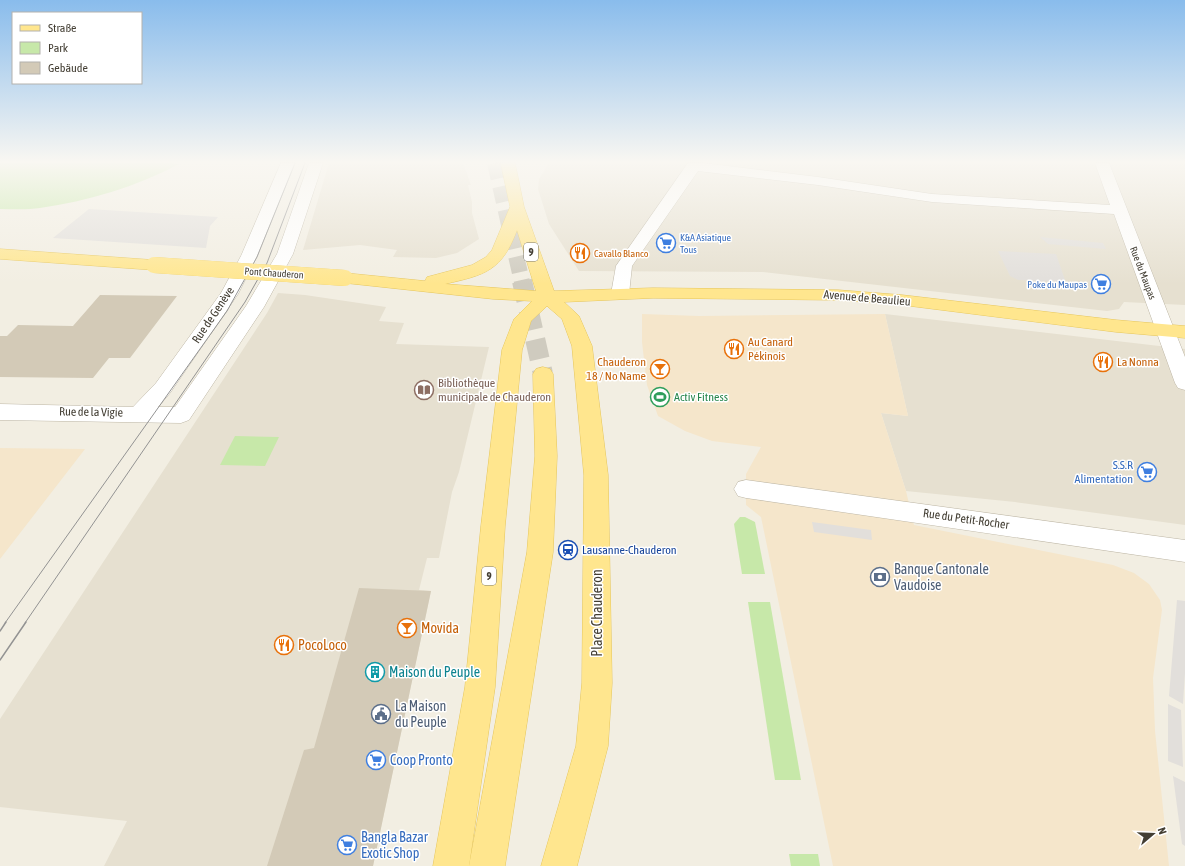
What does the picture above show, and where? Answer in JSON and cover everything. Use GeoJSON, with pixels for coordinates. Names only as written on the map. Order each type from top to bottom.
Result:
{"type":"FeatureCollection","features":[{"type":"Feature","properties":{"kind":"main road"},"geometry":{"type":"LineString","coordinates":[[416,285],[473,272],[492,260],[500,249],[514,203]]}},
{"type":"Feature","properties":{"kind":"main road","name":"9"},"geometry":{"type":"LineString","coordinates":[[451,866],[480,687],[493,526],[512,350],[523,319],[547,297],[516,203]]}},
{"type":"Feature","properties":{"kind":"main road","name":"Pont Chauderon"},"geometry":{"type":"LineString","coordinates":[[0,254],[345,278],[493,294],[547,297]]}},
{"type":"Feature","properties":{"kind":"main road","name":"Avenue de Beaulieu"},"geometry":{"type":"LineString","coordinates":[[547,297],[620,294],[838,295],[902,300],[1165,331],[1185,332]]}},
{"type":"Feature","properties":{"kind":"main road","name":"Place Chauderon"},"geometry":{"type":"LineString","coordinates":[[547,297],[570,316],[582,346],[596,475],[597,683],[592,746],[559,866]]}},
{"type":"Feature","properties":{"kind":"main road"},"geometry":{"type":"LineString","coordinates":[[487,866],[540,552],[546,456],[543,374]]}},
{"type":"Feature","properties":{"kind":"street","name":"Rue de Genève"},"geometry":{"type":"LineString","coordinates":[[140,413],[163,388],[229,294],[248,256],[271,203]]}},
{"type":"Feature","properties":{"kind":"street","name":"Rue de la Vigie"},"geometry":{"type":"LineString","coordinates":[[0,412],[140,413],[181,415],[255,307],[285,254],[302,203]]}},
{"type":"Feature","properties":{"kind":"street"},"geometry":{"type":"LineString","coordinates":[[620,294],[624,266],[667,203]]}},
{"type":"Feature","properties":{"kind":"street"},"geometry":{"type":"LineString","coordinates":[[1016,203],[1119,210]]}},
{"type":"Feature","properties":{"kind":"street","name":"Rue du Maupas"},"geometry":{"type":"LineString","coordinates":[[1117,203],[1185,383]]}},
{"type":"Feature","properties":{"kind":"street","name":"Rue du Petit-Rocher"},"geometry":{"type":"LineString","coordinates":[[746,489],[1185,551]]}},
{"type":"Feature","properties":{"kind":"shaded area"},"geometry":{"type":"Polygon","coordinates":[[[317,203],[472,203],[472,213],[479,239],[457,253],[436,258],[393,257],[397,250],[360,245],[303,250],[317,203]]]}},
{"type":"Feature","properties":{"kind":"shaded area"},"geometry":{"type":"Polygon","coordinates":[[[543,203],[1185,203],[1185,305],[1124,302],[1119,309],[1107,311],[763,272],[579,271],[549,224],[543,203]]]}},
{"type":"Feature","properties":{"kind":"shaded area"},"geometry":{"type":"Polygon","coordinates":[[[89,209],[218,217],[210,226],[206,248],[53,238],[89,209]]]}},
{"type":"Feature","properties":{"kind":"shaded area"},"geometry":{"type":"Polygon","coordinates":[[[1040,237],[1103,243],[1106,249],[1048,244],[1040,237]]]}},
{"type":"Feature","properties":{"kind":"shaded area"},"geometry":{"type":"Polygon","coordinates":[[[998,251],[1056,254],[1065,280],[1061,282],[1018,280],[1010,276],[998,251]]]}},
{"type":"Feature","properties":{"kind":"shaded area"},"geometry":{"type":"Polygon","coordinates":[[[278,293],[305,295],[386,307],[379,321],[404,323],[396,344],[489,347],[459,472],[452,492],[439,558],[427,558],[419,590],[431,591],[373,866],[104,866],[127,821],[0,807],[0,719],[267,313],[278,293]]]}},
{"type":"Feature","properties":{"kind":"shaded area"},"geometry":{"type":"Polygon","coordinates":[[[642,314],[699,316],[885,314],[908,416],[881,413],[906,491],[914,525],[1113,565],[1134,573],[1149,584],[1160,600],[1162,610],[1153,678],[1155,731],[1169,866],[833,866],[761,517],[746,505],[746,474],[761,447],[712,441],[685,431],[658,416],[647,385],[642,342],[642,314]]]}},
{"type":"Feature","properties":{"kind":"shaded area"},"geometry":{"type":"Polygon","coordinates":[[[885,314],[1185,349],[1185,525],[1015,502],[906,491],[881,413],[908,416],[885,314]]]}},
{"type":"Feature","properties":{"kind":"shaded area"},"geometry":{"type":"Polygon","coordinates":[[[0,448],[85,449],[0,559],[0,448]]]}},
{"type":"Feature","properties":{"kind":"shaded area"},"geometry":{"type":"Polygon","coordinates":[[[812,522],[871,530],[872,540],[814,532],[812,522]]]}},
{"type":"Feature","properties":{"kind":"shaded area"},"geometry":{"type":"Polygon","coordinates":[[[1177,600],[1185,601],[1185,673],[1183,704],[1169,696],[1177,600]]]}},
{"type":"Feature","properties":{"kind":"shaded area"},"geometry":{"type":"Polygon","coordinates":[[[1168,704],[1181,710],[1183,767],[1168,761],[1168,704]]]}},
{"type":"Feature","properties":{"kind":"shaded area"},"geometry":{"type":"Polygon","coordinates":[[[1173,776],[1185,782],[1185,846],[1182,844],[1173,776]]]}},
{"type":"Feature","properties":{"kind":"green space"},"geometry":{"type":"Polygon","coordinates":[[[0,203],[65,203],[35,209],[0,209],[0,203]]]}},
{"type":"Feature","properties":{"kind":"green space"},"geometry":{"type":"Polygon","coordinates":[[[235,436],[279,437],[265,466],[220,465],[235,436]]]}},
{"type":"Feature","properties":{"kind":"green space"},"geometry":{"type":"Polygon","coordinates":[[[740,517],[745,517],[755,522],[765,574],[742,574],[734,524],[740,517]]]}},
{"type":"Feature","properties":{"kind":"green space"},"geometry":{"type":"Polygon","coordinates":[[[748,602],[770,602],[801,780],[775,780],[748,602]]]}},
{"type":"Feature","properties":{"kind":"green space"},"geometry":{"type":"Polygon","coordinates":[[[789,854],[818,854],[820,866],[791,866],[789,854]]]}},
{"type":"Feature","properties":{"kind":"building"},"geometry":{"type":"Polygon","coordinates":[[[100,295],[177,296],[130,358],[109,358],[93,378],[0,377],[0,336],[7,336],[18,325],[73,326],[100,295]]]}},
{"type":"Feature","properties":{"kind":"building","name":"Maison du Peuple"},"geometry":{"type":"Polygon","coordinates":[[[359,588],[431,591],[373,866],[267,866],[304,750],[314,748],[359,588]]]}},
{"type":"Feature","properties":{"kind":"tunnel"},"geometry":{"type":"LineString","coordinates":[[504,203],[522,282]]}},
{"type":"Feature","properties":{"kind":"tunnel"},"geometry":{"type":"LineString","coordinates":[[522,281],[543,374]]}},
{"type":"Feature","properties":{"kind":"tram line"},"geometry":{"type":"LineString","coordinates":[[5,623],[227,311],[257,257],[279,203]]}},
{"type":"Feature","properties":{"kind":"tram line"},"geometry":{"type":"LineString","coordinates":[[25,623],[245,302],[267,263],[290,203]]}},
{"type":"Feature","properties":{"kind":"tram line"},"geometry":{"type":"LineString","coordinates":[[0,631],[6,622]]}},
{"type":"Feature","properties":{"kind":"tram line"},"geometry":{"type":"LineString","coordinates":[[0,660],[26,622]]}},
{"type":"Feature","properties":{"kind":"place","name":"K&A Asiatique Tous"},"geometry":{"type":"Point","coordinates":[666,243]}},
{"type":"Feature","properties":{"kind":"place","name":"Cavallo Blanco"},"geometry":{"type":"Point","coordinates":[580,253]}},
{"type":"Feature","properties":{"kind":"place","name":"Poke du Maupas"},"geometry":{"type":"Point","coordinates":[1101,284]}},
{"type":"Feature","properties":{"kind":"place","name":"Au Canard Pékinois"},"geometry":{"type":"Point","coordinates":[734,349]}},
{"type":"Feature","properties":{"kind":"place","name":"La Nonna"},"geometry":{"type":"Point","coordinates":[1103,362]}},
{"type":"Feature","properties":{"kind":"place","name":"Chauderon 18 / No Name"},"geometry":{"type":"Point","coordinates":[660,369]}},
{"type":"Feature","properties":{"kind":"place","name":"Bibliothèque municipale de Chauderon"},"geometry":{"type":"Point","coordinates":[424,390]}},
{"type":"Feature","properties":{"kind":"place","name":"Activ Fitness"},"geometry":{"type":"Point","coordinates":[660,397]}},
{"type":"Feature","properties":{"kind":"place","name":"S.S.R Alimentation"},"geometry":{"type":"Point","coordinates":[1147,472]}},
{"type":"Feature","properties":{"kind":"place","name":"Lausanne-Chauderon"},"geometry":{"type":"Point","coordinates":[568,550]}},
{"type":"Feature","properties":{"kind":"place","name":"Banque Cantonale Vaudoise"},"geometry":{"type":"Point","coordinates":[880,577]}},
{"type":"Feature","properties":{"kind":"place","name":"Movida"},"geometry":{"type":"Point","coordinates":[407,628]}},
{"type":"Feature","properties":{"kind":"place","name":"PocoLoco"},"geometry":{"type":"Point","coordinates":[284,645]}},
{"type":"Feature","properties":{"kind":"place","name":"Maison du Peuple"},"geometry":{"type":"Point","coordinates":[375,672]}},
{"type":"Feature","properties":{"kind":"place","name":"La Maison du Peuple"},"geometry":{"type":"Point","coordinates":[381,714]}},
{"type":"Feature","properties":{"kind":"place","name":"Coop Pronto"},"geometry":{"type":"Point","coordinates":[376,760]}},
{"type":"Feature","properties":{"kind":"place","name":"Bangla Bazar Exotic Shop"},"geometry":{"type":"Point","coordinates":[347,845]}}]}
